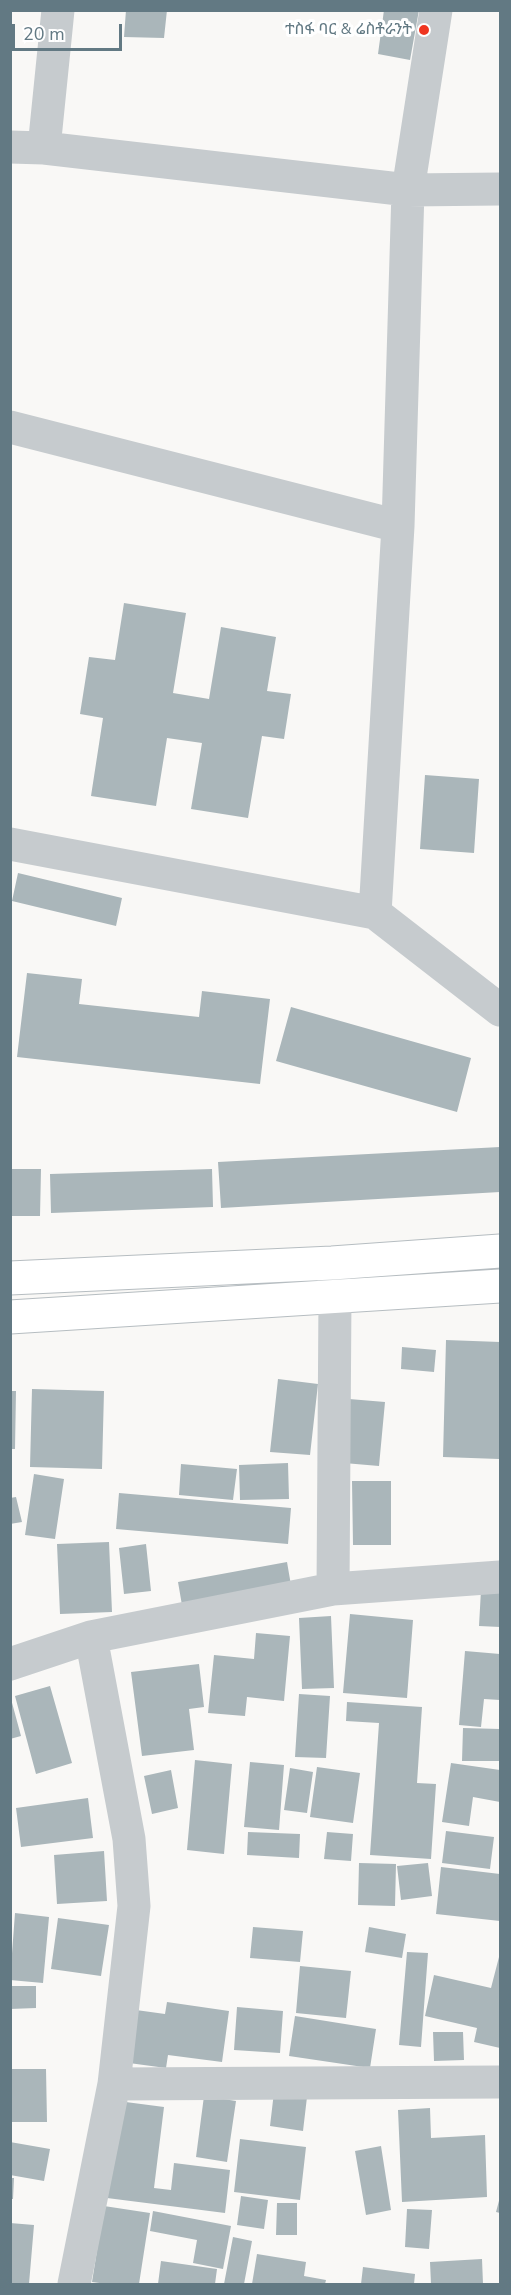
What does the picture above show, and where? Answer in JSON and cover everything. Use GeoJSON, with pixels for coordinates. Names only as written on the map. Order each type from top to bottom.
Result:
{"type":"FeatureCollection","features":[{"type":"Feature","properties":{"kind":"street"},"geometry":{"type":"LineString","coordinates":[[44,148],[58,10]]}},
{"type":"Feature","properties":{"kind":"street"},"geometry":{"type":"LineString","coordinates":[[375,913],[398,526],[408,190],[436,10]]}},
{"type":"Feature","properties":{"kind":"street"},"geometry":{"type":"LineString","coordinates":[[10,147],[44,148],[408,190],[501,189]]}},
{"type":"Feature","properties":{"kind":"street"},"geometry":{"type":"LineString","coordinates":[[10,427],[398,526]]}},
{"type":"Feature","properties":{"kind":"street"},"geometry":{"type":"LineString","coordinates":[[10,844],[375,913],[501,1010]]}},
{"type":"Feature","properties":{"kind":"street"},"geometry":{"type":"LineString","coordinates":[[10,1278],[333,1263],[501,1251]]}},
{"type":"Feature","properties":{"kind":"street"},"geometry":{"type":"LineString","coordinates":[[333,1263],[333,1589]]}},
{"type":"Feature","properties":{"kind":"street"},"geometry":{"type":"LineString","coordinates":[[10,1317],[501,1286]]}},
{"type":"Feature","properties":{"kind":"street"},"geometry":{"type":"LineString","coordinates":[[10,1664],[91,1636],[333,1589],[501,1577]]}},
{"type":"Feature","properties":{"kind":"street"},"geometry":{"type":"LineString","coordinates":[[74,2284],[114,2084],[134,1906],[129,1839],[91,1636]]}},
{"type":"Feature","properties":{"kind":"street"},"geometry":{"type":"LineString","coordinates":[[114,2084],[501,2082]]}},
{"type":"Feature","properties":{"kind":"building"},"geometry":{"type":"Polygon","coordinates":[[[126,10],[167,10],[164,38],[124,37],[126,10]]]}},
{"type":"Feature","properties":{"kind":"building"},"geometry":{"type":"Polygon","coordinates":[[[384,10],[419,10],[410,60],[378,54],[384,10]]]}},
{"type":"Feature","properties":{"kind":"building"},"geometry":{"type":"Polygon","coordinates":[[[124,603],[186,613],[173,693],[209,699],[221,627],[276,637],[267,691],[291,694],[284,739],[262,736],[248,818],[191,809],[202,743],[167,738],[156,806],[91,796],[103,718],[80,714],[89,657],[115,660],[124,603]]]}},
{"type":"Feature","properties":{"kind":"building"},"geometry":{"type":"Polygon","coordinates":[[[425,775],[479,779],[474,853],[420,849],[425,775]]]}},
{"type":"Feature","properties":{"kind":"building"},"geometry":{"type":"Polygon","coordinates":[[[18,873],[122,898],[116,926],[12,901],[18,873]]]}},
{"type":"Feature","properties":{"kind":"building"},"geometry":{"type":"Polygon","coordinates":[[[27,973],[82,979],[79,1004],[199,1017],[202,991],[270,999],[260,1084],[17,1057],[27,973]]]}},
{"type":"Feature","properties":{"kind":"building"},"geometry":{"type":"Polygon","coordinates":[[[291,1007],[471,1058],[457,1112],[276,1061],[291,1007]]]}},
{"type":"Feature","properties":{"kind":"building"},"geometry":{"type":"Polygon","coordinates":[[[500,1147],[500,1192],[221,1208],[218,1162],[500,1147]]]}},
{"type":"Feature","properties":{"kind":"building"},"geometry":{"type":"Polygon","coordinates":[[[10,1169],[41,1169],[40,1216],[10,1216],[10,1169]]]}},
{"type":"Feature","properties":{"kind":"building"},"geometry":{"type":"Polygon","coordinates":[[[212,1169],[213,1207],[51,1213],[50,1174],[212,1169]]]}},
{"type":"Feature","properties":{"kind":"building"},"geometry":{"type":"Polygon","coordinates":[[[446,1340],[500,1342],[499,1459],[443,1457],[446,1340]]]}},
{"type":"Feature","properties":{"kind":"building"},"geometry":{"type":"Polygon","coordinates":[[[402,1347],[436,1350],[434,1372],[401,1369],[402,1347]]]}},
{"type":"Feature","properties":{"kind":"building"},"geometry":{"type":"Polygon","coordinates":[[[278,1379],[318,1384],[310,1455],[270,1452],[278,1379]]]}},
{"type":"Feature","properties":{"kind":"building"},"geometry":{"type":"Polygon","coordinates":[[[32,1389],[104,1391],[102,1469],[30,1467],[32,1389]]]}},
{"type":"Feature","properties":{"kind":"building"},"geometry":{"type":"Polygon","coordinates":[[[10,1391],[16,1391],[15,1449],[10,1449],[10,1391]]]}},
{"type":"Feature","properties":{"kind":"building"},"geometry":{"type":"Polygon","coordinates":[[[349,1399],[385,1402],[379,1466],[344,1463],[349,1399]]]}},
{"type":"Feature","properties":{"kind":"building"},"geometry":{"type":"Polygon","coordinates":[[[288,1463],[289,1499],[240,1500],[239,1465],[288,1463]]]}},
{"type":"Feature","properties":{"kind":"building"},"geometry":{"type":"Polygon","coordinates":[[[181,1464],[237,1469],[233,1500],[179,1495],[181,1464]]]}},
{"type":"Feature","properties":{"kind":"building"},"geometry":{"type":"Polygon","coordinates":[[[34,1474],[64,1479],[55,1539],[25,1535],[34,1474]]]}},
{"type":"Feature","properties":{"kind":"building"},"geometry":{"type":"Polygon","coordinates":[[[352,1481],[391,1481],[391,1545],[353,1545],[352,1481]]]}},
{"type":"Feature","properties":{"kind":"building"},"geometry":{"type":"Polygon","coordinates":[[[119,1493],[291,1508],[288,1544],[116,1529],[119,1493]]]}},
{"type":"Feature","properties":{"kind":"building"},"geometry":{"type":"Polygon","coordinates":[[[16,1497],[22,1522],[10,1524],[10,1498],[16,1497]]]}},
{"type":"Feature","properties":{"kind":"building"},"geometry":{"type":"Polygon","coordinates":[[[109,1542],[112,1612],[60,1614],[57,1544],[109,1542]]]}},
{"type":"Feature","properties":{"kind":"building"},"geometry":{"type":"Polygon","coordinates":[[[146,1544],[151,1591],[124,1594],[119,1548],[146,1544]]]}},
{"type":"Feature","properties":{"kind":"building"},"geometry":{"type":"Polygon","coordinates":[[[287,1562],[292,1591],[183,1611],[178,1582],[287,1562]]]}},
{"type":"Feature","properties":{"kind":"building"},"geometry":{"type":"Polygon","coordinates":[[[481,1590],[500,1591],[500,1627],[479,1626],[481,1590]]]}},
{"type":"Feature","properties":{"kind":"building"},"geometry":{"type":"Polygon","coordinates":[[[350,1614],[413,1620],[407,1698],[343,1693],[350,1614]]]}},
{"type":"Feature","properties":{"kind":"building"},"geometry":{"type":"Polygon","coordinates":[[[331,1616],[334,1688],[302,1689],[299,1618],[331,1616]]]}},
{"type":"Feature","properties":{"kind":"building"},"geometry":{"type":"Polygon","coordinates":[[[256,1633],[290,1636],[284,1701],[247,1697],[245,1716],[208,1713],[214,1655],[254,1659],[256,1633]]]}},
{"type":"Feature","properties":{"kind":"building"},"geometry":{"type":"Polygon","coordinates":[[[465,1651],[500,1654],[500,1700],[484,1699],[481,1727],[459,1725],[465,1651]]]}},
{"type":"Feature","properties":{"kind":"building"},"geometry":{"type":"Polygon","coordinates":[[[199,1664],[204,1707],[189,1709],[194,1750],[142,1756],[131,1672],[199,1664]]]}},
{"type":"Feature","properties":{"kind":"building"},"geometry":{"type":"Polygon","coordinates":[[[50,1686],[72,1763],[36,1774],[15,1696],[50,1686]]]}},
{"type":"Feature","properties":{"kind":"building"},"geometry":{"type":"Polygon","coordinates":[[[299,1694],[330,1696],[326,1758],[295,1757],[299,1694]]]}},
{"type":"Feature","properties":{"kind":"building"},"geometry":{"type":"Polygon","coordinates":[[[10,1700],[21,1736],[10,1739],[10,1700]]]}},
{"type":"Feature","properties":{"kind":"building"},"geometry":{"type":"Polygon","coordinates":[[[347,1702],[422,1707],[417,1783],[436,1784],[431,1859],[370,1855],[379,1723],[346,1721],[347,1702]]]}},
{"type":"Feature","properties":{"kind":"building"},"geometry":{"type":"Polygon","coordinates":[[[463,1728],[500,1729],[500,1761],[462,1761],[463,1728]]]}},
{"type":"Feature","properties":{"kind":"building"},"geometry":{"type":"Polygon","coordinates":[[[195,1760],[232,1764],[224,1854],[187,1850],[195,1760]]]}},
{"type":"Feature","properties":{"kind":"building"},"geometry":{"type":"Polygon","coordinates":[[[250,1762],[284,1765],[279,1830],[244,1827],[250,1762]]]}},
{"type":"Feature","properties":{"kind":"building"},"geometry":{"type":"Polygon","coordinates":[[[451,1763],[500,1770],[500,1802],[473,1797],[469,1826],[442,1822],[451,1763]]]}},
{"type":"Feature","properties":{"kind":"building"},"geometry":{"type":"Polygon","coordinates":[[[317,1767],[360,1773],[353,1823],[310,1817],[317,1767]]]}},
{"type":"Feature","properties":{"kind":"building"},"geometry":{"type":"Polygon","coordinates":[[[290,1768],[313,1772],[307,1813],[284,1810],[290,1768]]]}},
{"type":"Feature","properties":{"kind":"building"},"geometry":{"type":"Polygon","coordinates":[[[171,1770],[178,1808],[152,1814],[144,1776],[171,1770]]]}},
{"type":"Feature","properties":{"kind":"building"},"geometry":{"type":"Polygon","coordinates":[[[88,1798],[93,1838],[21,1847],[16,1808],[88,1798]]]}},
{"type":"Feature","properties":{"kind":"building"},"geometry":{"type":"Polygon","coordinates":[[[446,1831],[494,1837],[490,1869],[442,1863],[446,1831]]]}},
{"type":"Feature","properties":{"kind":"building"},"geometry":{"type":"Polygon","coordinates":[[[248,1832],[300,1834],[299,1858],[247,1855],[248,1832]]]}},
{"type":"Feature","properties":{"kind":"building"},"geometry":{"type":"Polygon","coordinates":[[[327,1832],[353,1834],[351,1861],[324,1859],[327,1832]]]}},
{"type":"Feature","properties":{"kind":"building"},"geometry":{"type":"Polygon","coordinates":[[[104,1851],[107,1901],[57,1904],[54,1855],[104,1851]]]}},
{"type":"Feature","properties":{"kind":"building"},"geometry":{"type":"Polygon","coordinates":[[[359,1863],[396,1864],[395,1906],[358,1905],[359,1863]]]}},
{"type":"Feature","properties":{"kind":"building"},"geometry":{"type":"Polygon","coordinates":[[[428,1863],[432,1896],[401,1900],[397,1866],[428,1863]]]}},
{"type":"Feature","properties":{"kind":"building"},"geometry":{"type":"Polygon","coordinates":[[[441,1867],[500,1874],[500,1921],[436,1914],[441,1867]]]}},
{"type":"Feature","properties":{"kind":"building"},"geometry":{"type":"Polygon","coordinates":[[[15,1913],[49,1917],[43,1983],[10,1980],[15,1913]]]}},
{"type":"Feature","properties":{"kind":"building"},"geometry":{"type":"Polygon","coordinates":[[[58,1918],[109,1925],[101,1976],[51,1969],[58,1918]]]}},
{"type":"Feature","properties":{"kind":"building"},"geometry":{"type":"Polygon","coordinates":[[[253,1927],[303,1931],[300,1962],[250,1958],[253,1927]]]}},
{"type":"Feature","properties":{"kind":"building"},"geometry":{"type":"Polygon","coordinates":[[[369,1927],[406,1934],[402,1958],[365,1952],[369,1927]]]}},
{"type":"Feature","properties":{"kind":"building"},"geometry":{"type":"Polygon","coordinates":[[[407,1952],[428,1953],[421,2047],[399,2045],[407,1952]]]}},
{"type":"Feature","properties":{"kind":"building"},"geometry":{"type":"Polygon","coordinates":[[[499,1957],[500,2048],[474,2042],[477,2028],[425,2016],[434,1975],[491,1988],[499,1957]]]}},
{"type":"Feature","properties":{"kind":"building"},"geometry":{"type":"Polygon","coordinates":[[[300,1966],[351,1971],[346,2018],[296,2013],[300,1966]]]}},
{"type":"Feature","properties":{"kind":"building"},"geometry":{"type":"Polygon","coordinates":[[[10,1986],[36,1986],[36,2008],[10,2009],[10,1986]]]}},
{"type":"Feature","properties":{"kind":"building"},"geometry":{"type":"Polygon","coordinates":[[[167,2002],[229,2011],[222,2062],[168,2055],[166,2068],[129,2063],[136,2010],[165,2014],[167,2002]]]}},
{"type":"Feature","properties":{"kind":"building"},"geometry":{"type":"Polygon","coordinates":[[[237,2007],[283,2011],[280,2053],[234,2050],[237,2007]]]}},
{"type":"Feature","properties":{"kind":"building"},"geometry":{"type":"Polygon","coordinates":[[[295,2016],[376,2029],[370,2068],[289,2056],[295,2016]]]}},
{"type":"Feature","properties":{"kind":"building"},"geometry":{"type":"Polygon","coordinates":[[[433,2032],[463,2032],[464,2060],[434,2061],[433,2032]]]}},
{"type":"Feature","properties":{"kind":"building"},"geometry":{"type":"Polygon","coordinates":[[[10,2069],[46,2069],[47,2122],[10,2122],[10,2069]]]}},
{"type":"Feature","properties":{"kind":"building"},"geometry":{"type":"Polygon","coordinates":[[[274,2092],[307,2097],[303,2131],[270,2126],[274,2092]]]}},
{"type":"Feature","properties":{"kind":"building"},"geometry":{"type":"Polygon","coordinates":[[[204,2096],[236,2101],[227,2162],[196,2157],[204,2096]]]}},
{"type":"Feature","properties":{"kind":"building"},"geometry":{"type":"Polygon","coordinates":[[[118,2101],[164,2107],[154,2188],[171,2190],[174,2163],[230,2170],[225,2213],[107,2198],[118,2101]]]}},
{"type":"Feature","properties":{"kind":"building"},"geometry":{"type":"Polygon","coordinates":[[[430,2108],[431,2138],[485,2135],[487,2197],[402,2202],[398,2110],[430,2108]]]}},
{"type":"Feature","properties":{"kind":"building"},"geometry":{"type":"Polygon","coordinates":[[[240,2139],[306,2147],[300,2200],[234,2192],[240,2139]]]}},
{"type":"Feature","properties":{"kind":"building"},"geometry":{"type":"Polygon","coordinates":[[[10,2142],[50,2149],[44,2181],[10,2175],[10,2142]]]}},
{"type":"Feature","properties":{"kind":"building"},"geometry":{"type":"Polygon","coordinates":[[[381,2146],[391,2210],[366,2215],[355,2151],[381,2146]]]}},
{"type":"Feature","properties":{"kind":"building"},"geometry":{"type":"Polygon","coordinates":[[[10,2178],[14,2178],[13,2199],[10,2199],[10,2178]]]}},
{"type":"Feature","properties":{"kind":"building"},"geometry":{"type":"Polygon","coordinates":[[[241,2196],[268,2200],[264,2229],[237,2225],[241,2196]]]}},
{"type":"Feature","properties":{"kind":"building"},"geometry":{"type":"Polygon","coordinates":[[[500,2197],[500,2213],[496,2212],[500,2197]]]}},
{"type":"Feature","properties":{"kind":"building"},"geometry":{"type":"Polygon","coordinates":[[[277,2203],[297,2203],[297,2235],[276,2235],[277,2203]]]}},
{"type":"Feature","properties":{"kind":"building"},"geometry":{"type":"Polygon","coordinates":[[[104,2206],[150,2213],[139,2284],[92,2282],[104,2206]]]}},
{"type":"Feature","properties":{"kind":"building"},"geometry":{"type":"Polygon","coordinates":[[[407,2209],[432,2210],[429,2249],[405,2247],[407,2209]]]}},
{"type":"Feature","properties":{"kind":"building"},"geometry":{"type":"Polygon","coordinates":[[[153,2211],[231,2226],[223,2269],[193,2263],[197,2240],[150,2231],[153,2211]]]}},
{"type":"Feature","properties":{"kind":"building"},"geometry":{"type":"Polygon","coordinates":[[[10,2223],[34,2225],[29,2284],[10,2283],[10,2223]]]}},
{"type":"Feature","properties":{"kind":"building"},"geometry":{"type":"Polygon","coordinates":[[[233,2237],[252,2241],[244,2284],[224,2284],[233,2237]]]}},
{"type":"Feature","properties":{"kind":"building"},"geometry":{"type":"Polygon","coordinates":[[[257,2254],[306,2262],[304,2276],[326,2280],[325,2284],[252,2284],[257,2254]]]}},
{"type":"Feature","properties":{"kind":"building"},"geometry":{"type":"Polygon","coordinates":[[[482,2259],[483,2284],[431,2284],[430,2262],[482,2259]]]}},
{"type":"Feature","properties":{"kind":"building"},"geometry":{"type":"Polygon","coordinates":[[[161,2261],[217,2269],[215,2284],[158,2284],[161,2261]]]}},
{"type":"Feature","properties":{"kind":"building"},"geometry":{"type":"Polygon","coordinates":[[[363,2267],[415,2274],[414,2284],[361,2284],[363,2267]]]}},
{"type":"Feature","properties":{"kind":"place","name":"ተስፋ ባር & ሬስቶራንት"},"geometry":{"type":"Point","coordinates":[424,30]}}]}
